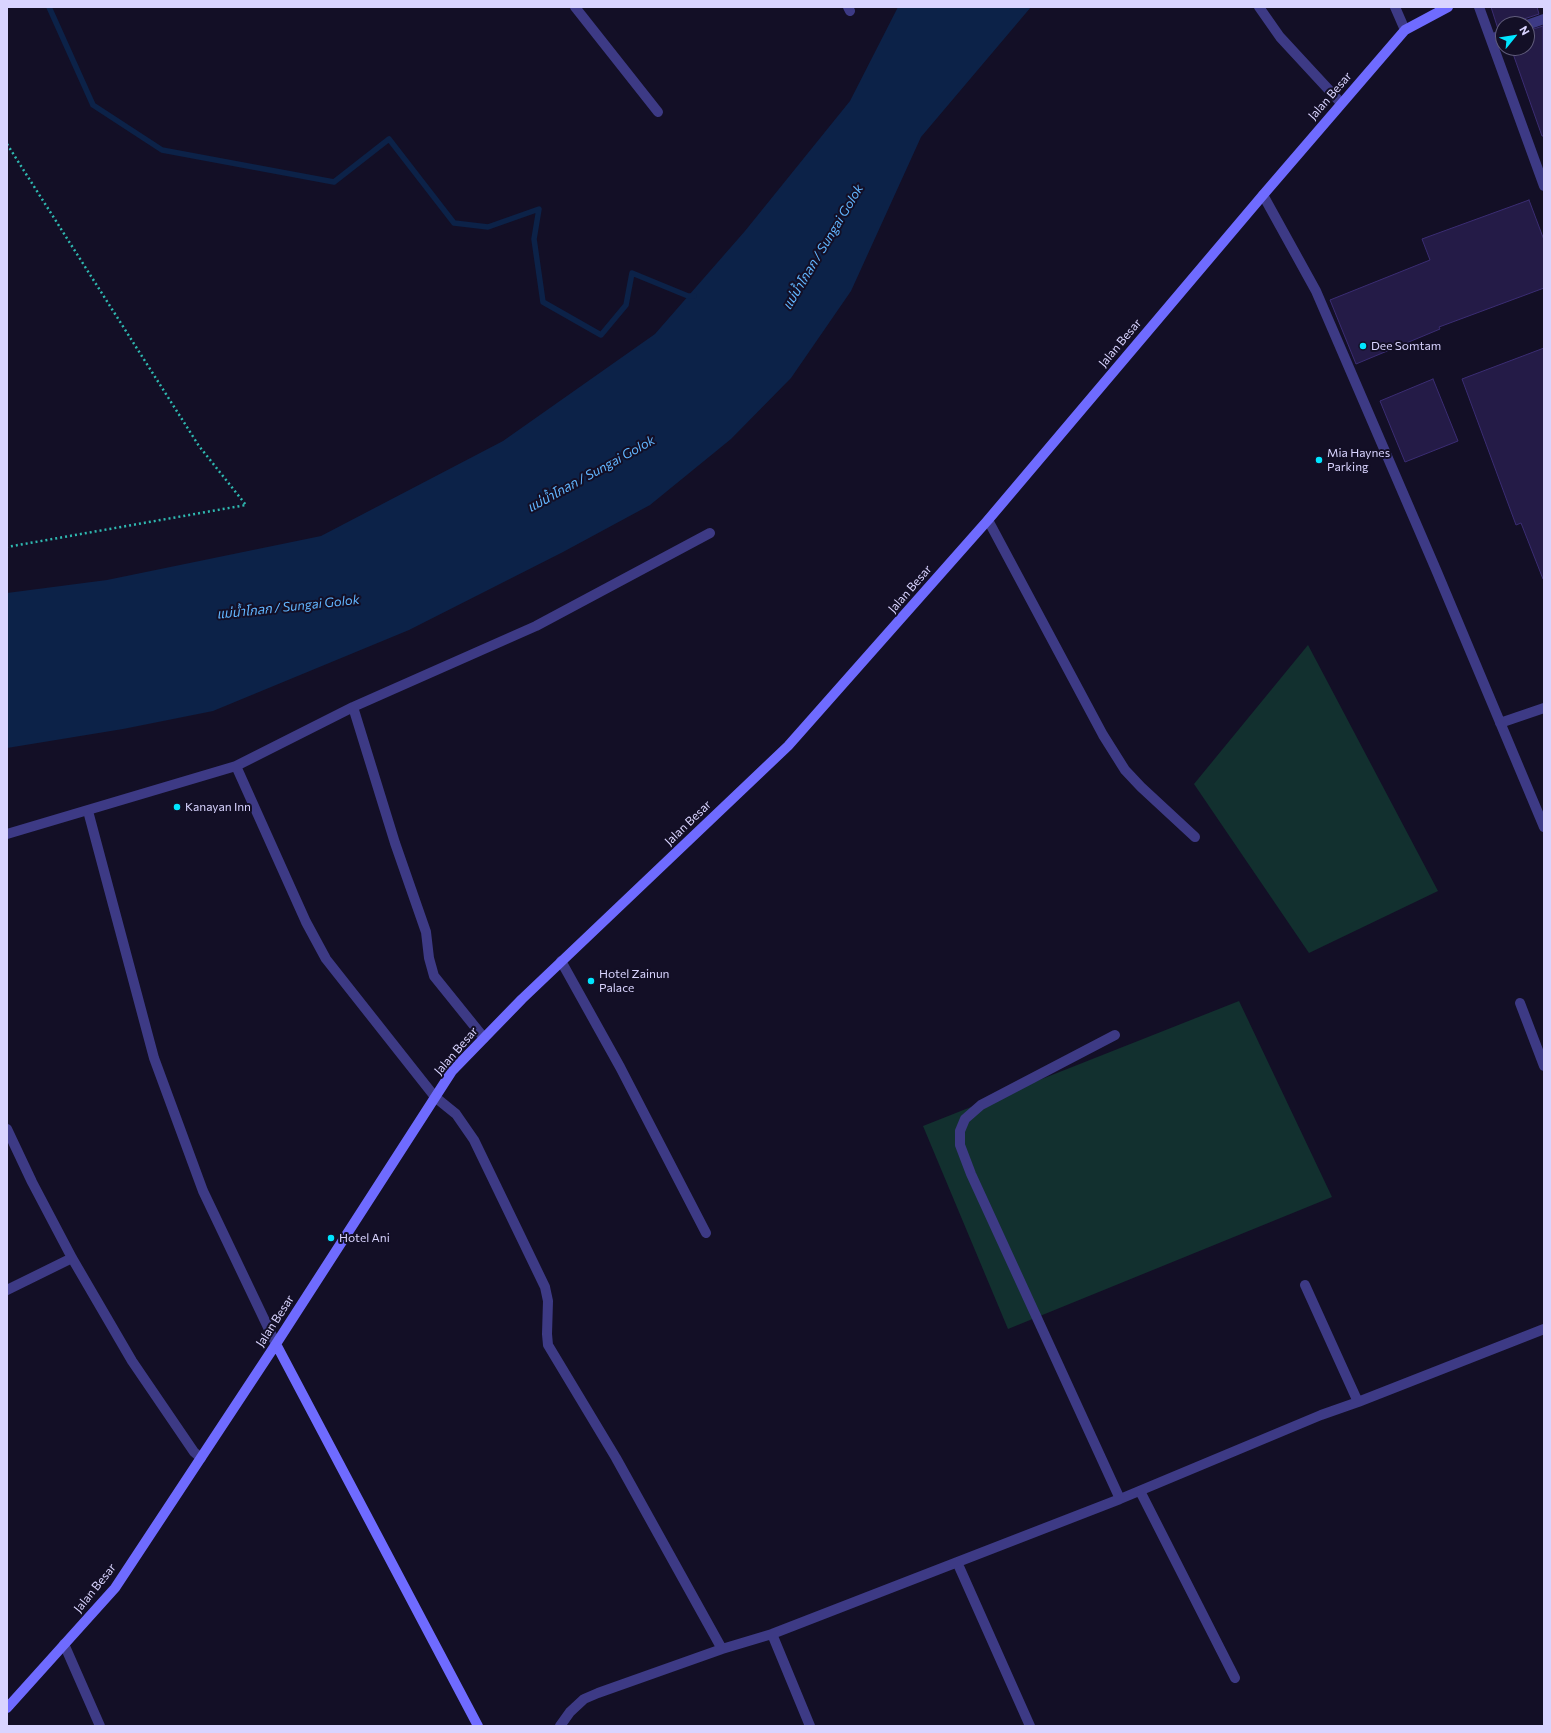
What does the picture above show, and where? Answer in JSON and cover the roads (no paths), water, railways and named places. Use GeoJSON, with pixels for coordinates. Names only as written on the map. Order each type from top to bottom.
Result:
{"type":"FeatureCollection","features":[{"type":"Feature","properties":{"kind":"main road","name":"Jalan Besar"},"geometry":{"type":"LineString","coordinates":[[7,1708],[115,1588],[276,1344],[452,1071],[561,962],[788,746],[988,520],[1262,195],[1405,30],[1448,7]]}},
{"type":"Feature","properties":{"kind":"main road"},"geometry":{"type":"LineString","coordinates":[[276,1344],[478,1726]]}},
{"type":"Feature","properties":{"kind":"street"},"geometry":{"type":"LineString","coordinates":[[575,7],[658,112]]}},
{"type":"Feature","properties":{"kind":"street"},"geometry":{"type":"LineString","coordinates":[[1259,7],[1280,37],[1341,103]]}},
{"type":"Feature","properties":{"kind":"street"},"geometry":{"type":"LineString","coordinates":[[1395,7],[1405,30]]}},
{"type":"Feature","properties":{"kind":"street"},"geometry":{"type":"LineString","coordinates":[[1478,7],[1544,186]]}},
{"type":"Feature","properties":{"kind":"street"},"geometry":{"type":"LineString","coordinates":[[1491,39],[1495,37]]}},
{"type":"Feature","properties":{"kind":"street"},"geometry":{"type":"LineString","coordinates":[[1262,195],[1316,291],[1544,827]]}},
{"type":"Feature","properties":{"kind":"street"},"geometry":{"type":"LineString","coordinates":[[988,520],[1103,735],[1125,770],[1141,788],[1195,837]]}},
{"type":"Feature","properties":{"kind":"street"},"geometry":{"type":"LineString","coordinates":[[7,834],[236,766],[353,707],[536,626],[710,532]]}},
{"type":"Feature","properties":{"kind":"street"},"geometry":{"type":"LineString","coordinates":[[353,707],[394,843],[426,932],[429,958],[434,976],[484,1038]]}},
{"type":"Feature","properties":{"kind":"street"},"geometry":{"type":"LineString","coordinates":[[1500,723],[1544,708]]}},
{"type":"Feature","properties":{"kind":"street"},"geometry":{"type":"LineString","coordinates":[[236,766],[306,922],[326,959],[435,1097],[456,1114],[464,1123],[474,1140],[545,1287],[548,1301],[548,1344],[616,1458],[722,1649]]}},
{"type":"Feature","properties":{"kind":"street"},"geometry":{"type":"LineString","coordinates":[[88,811],[154,1058],[203,1191],[276,1344]]}},
{"type":"Feature","properties":{"kind":"street"},"geometry":{"type":"LineString","coordinates":[[561,962],[620,1066],[706,1233]]}},
{"type":"Feature","properties":{"kind":"street"},"geometry":{"type":"LineString","coordinates":[[1520,1003],[1544,1066]]}},
{"type":"Feature","properties":{"kind":"street"},"geometry":{"type":"LineString","coordinates":[[1115,1035],[981,1105],[965,1119],[960,1131],[960,1145],[1120,1499]]}},
{"type":"Feature","properties":{"kind":"street"},"geometry":{"type":"LineString","coordinates":[[7,1129],[72,1258],[132,1361],[194,1452],[201,1458]]}},
{"type":"Feature","properties":{"kind":"street"},"geometry":{"type":"LineString","coordinates":[[7,1290],[72,1258]]}},
{"type":"Feature","properties":{"kind":"street"},"geometry":{"type":"LineString","coordinates":[[1305,1285],[1358,1402]]}},
{"type":"Feature","properties":{"kind":"street"},"geometry":{"type":"LineString","coordinates":[[560,1726],[570,1712],[584,1699],[722,1649],[772,1634],[1120,1499],[1321,1415],[1544,1329]]}},
{"type":"Feature","properties":{"kind":"street"},"geometry":{"type":"LineString","coordinates":[[1140,1491],[1235,1678]]}},
{"type":"Feature","properties":{"kind":"street"},"geometry":{"type":"LineString","coordinates":[[957,1562],[1030,1726]]}},
{"type":"Feature","properties":{"kind":"street"},"geometry":{"type":"LineString","coordinates":[[772,1634],[810,1726]]}},
{"type":"Feature","properties":{"kind":"street"},"geometry":{"type":"LineString","coordinates":[[64,1644],[100,1726]]}},
{"type":"Feature","properties":{"kind":"water","name":"แม่น้ำโกลก / Sungai Golok"},"geometry":{"type":"Polygon","coordinates":[[[898,7],[1031,7],[921,137],[851,291],[791,378],[731,439],[650,505],[563,552],[409,630],[213,711],[123,729],[7,748],[7,593],[107,580],[321,536],[503,441],[655,334],[745,231],[850,101],[898,7]]]}},
{"type":"Feature","properties":{"kind":"waterway"},"geometry":{"type":"LineString","coordinates":[[49,7],[93,105],[162,150],[334,182],[389,139],[454,223],[488,227],[539,209],[534,239],[543,302],[601,335],[626,305],[632,273],[688,296],[694,296]]}},
{"type":"Feature","properties":{"kind":"place","name":"Dee Somtam"},"geometry":{"type":"Point","coordinates":[1363,346]}},
{"type":"Feature","properties":{"kind":"place","name":"Mia Haynes Parking"},"geometry":{"type":"Point","coordinates":[1319,460]}},
{"type":"Feature","properties":{"kind":"place","name":"Kanayan Inn"},"geometry":{"type":"Point","coordinates":[177,807]}},
{"type":"Feature","properties":{"kind":"place","name":"Hotel Zainun Palace"},"geometry":{"type":"Point","coordinates":[591,981]}},
{"type":"Feature","properties":{"kind":"place","name":"Hotel Ani"},"geometry":{"type":"Point","coordinates":[331,1238]}}]}
